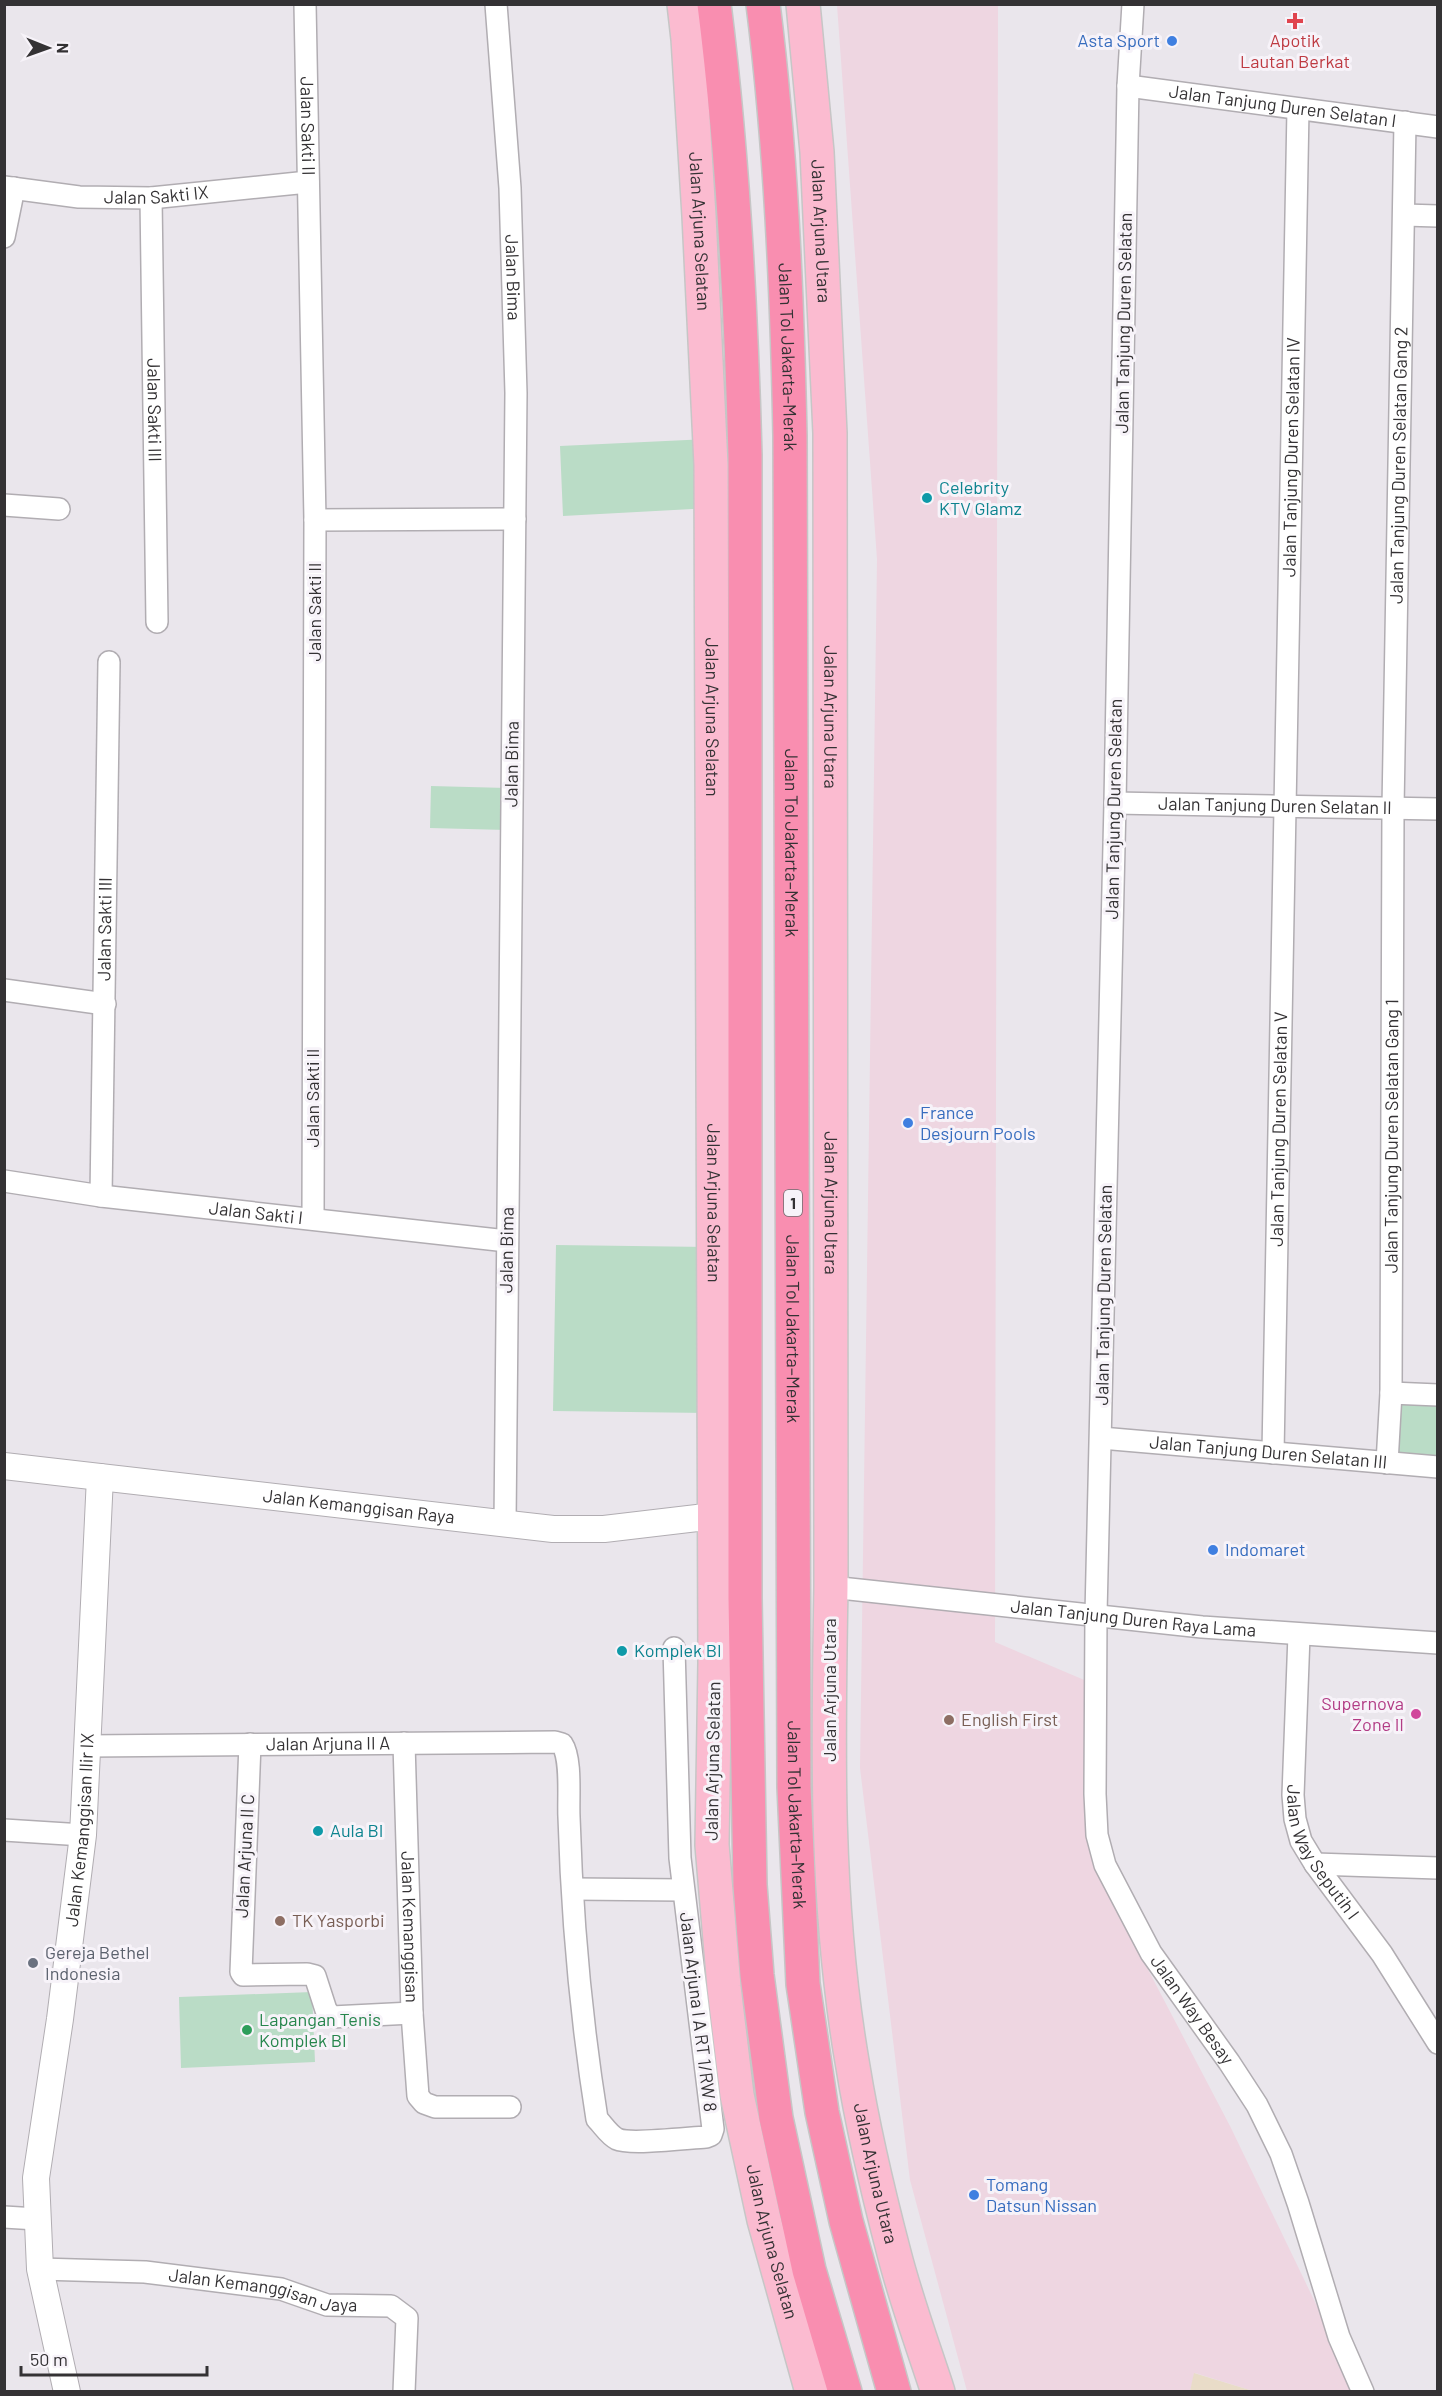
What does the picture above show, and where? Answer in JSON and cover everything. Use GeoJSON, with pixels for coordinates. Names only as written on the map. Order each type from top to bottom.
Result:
{"type":"FeatureCollection","features":[{"type":"Feature","properties":{"kind":"highway"},"geometry":{"type":"LineString","coordinates":[[714,4],[723,75],[741,309],[745,455],[746,1598],[750,1885],[757,1975],[776,2118],[809,2270],[845,2391]]}},
{"type":"Feature","properties":{"kind":"highway","name":"Jalan Tol Jakarta–Merak"},"geometry":{"type":"LineString","coordinates":[[763,4],[771,70],[787,304],[790,436],[794,1787],[803,1984],[822,2112],[842,2199],[894,2391]]}},
{"type":"Feature","properties":{"kind":"main road","name":"Jalan Arjuna Selatan"},"geometry":{"type":"LineString","coordinates":[[684,4],[699,216],[711,465],[715,1663],[712,1845],[737,2095],[752,2166],[789,2312],[812,2391]]}},
{"type":"Feature","properties":{"kind":"main road","name":"Jalan Arjuna Utara"},"geometry":{"type":"LineString","coordinates":[[803,4],[817,152],[830,433],[831,1587],[829,1736],[834,1904],[845,2013],[861,2108],[894,2254],[938,2391]]}},
{"type":"Feature","properties":{"kind":"street","name":"Jalan Sakti II"},"geometry":{"type":"LineString","coordinates":[[305,4],[315,520],[313,1219]]}},
{"type":"Feature","properties":{"kind":"street","name":"Jalan Bima"},"geometry":{"type":"LineString","coordinates":[[496,4],[510,188],[516,393],[505,1524]]}},
{"type":"Feature","properties":{"kind":"street","name":"Jalan Tanjung Duren Selatan"},"geometry":{"type":"LineString","coordinates":[[1096,1614],[1128,86],[1134,4]]}},
{"type":"Feature","properties":{"kind":"street","name":"Jalan Tanjung Duren Selatan I"},"geometry":{"type":"LineString","coordinates":[[1128,86],[1437,126]]}},
{"type":"Feature","properties":{"kind":"street","name":"Jalan Tanjung Duren Selatan IV"},"geometry":{"type":"LineString","coordinates":[[1284,807],[1298,108]]}},
{"type":"Feature","properties":{"kind":"street","name":"Jalan Tanjung Duren Selatan Gang 2"},"geometry":{"type":"LineString","coordinates":[[1393,808],[1405,122]]}},
{"type":"Feature","properties":{"kind":"street","name":"Jalan Sakti IX"},"geometry":{"type":"LineString","coordinates":[[9,187],[79,197],[151,198],[308,182]]}},
{"type":"Feature","properties":{"kind":"street"},"geometry":{"type":"LineString","coordinates":[[4,237],[9,187]]}},
{"type":"Feature","properties":{"kind":"street","name":"Jalan Sakti III"},"geometry":{"type":"LineString","coordinates":[[151,198],[157,622]]}},
{"type":"Feature","properties":{"kind":"street"},"geometry":{"type":"LineString","coordinates":[[1404,215],[1437,216]]}},
{"type":"Feature","properties":{"kind":"street"},"geometry":{"type":"LineString","coordinates":[[4,505],[59,509]]}},
{"type":"Feature","properties":{"kind":"street"},"geometry":{"type":"LineString","coordinates":[[315,520],[515,519]]}},
{"type":"Feature","properties":{"kind":"street","name":"Jalan Sakti III"},"geometry":{"type":"LineString","coordinates":[[101,1196],[109,662]]}},
{"type":"Feature","properties":{"kind":"street","name":"Jalan Tanjung Duren Selatan II"},"geometry":{"type":"LineString","coordinates":[[1114,803],[1437,809]]}},
{"type":"Feature","properties":{"kind":"street","name":"Jalan Tanjung Duren Selatan V"},"geometry":{"type":"LineString","coordinates":[[1273,1453],[1284,807]]}},
{"type":"Feature","properties":{"kind":"street","name":"Jalan Tanjung Duren Selatan Gang 1"},"geometry":{"type":"LineString","coordinates":[[1387,1463],[1391,1393],[1393,808]]}},
{"type":"Feature","properties":{"kind":"street"},"geometry":{"type":"LineString","coordinates":[[4,990],[105,1004]]}},
{"type":"Feature","properties":{"kind":"street","name":"Jalan Sakti I"},"geometry":{"type":"LineString","coordinates":[[4,1181],[101,1196],[507,1241]]}},
{"type":"Feature","properties":{"kind":"street"},"geometry":{"type":"LineString","coordinates":[[1391,1393],[1437,1395]]}},
{"type":"Feature","properties":{"kind":"street","name":"Jalan Tanjung Duren Selatan III"},"geometry":{"type":"LineString","coordinates":[[1101,1438],[1437,1467]]}},
{"type":"Feature","properties":{"kind":"street","name":"Jalan Kemanggisan Raya"},"geometry":{"type":"LineString","coordinates":[[4,1466],[553,1529],[604,1529],[714,1516]]}},
{"type":"Feature","properties":{"kind":"street","name":"Jalan Kemanggisan Ilir IX"},"geometry":{"type":"LineString","coordinates":[[67,2391],[40,2269],[36,2178],[60,2019],[83,1835],[100,1477]]}},
{"type":"Feature","properties":{"kind":"street","name":"Jalan Tanjung Duren Raya Lama"},"geometry":{"type":"LineString","coordinates":[[831,1587],[1202,1627],[1437,1644]]}},
{"type":"Feature","properties":{"kind":"street","name":"Jalan Way Besay"},"geometry":{"type":"LineString","coordinates":[[1096,1614],[1095,1794],[1097,1835],[1105,1865],[1151,1953],[1230,2062],[1257,2105],[1281,2154],[1339,2337],[1363,2391]]}},
{"type":"Feature","properties":{"kind":"street","name":"Jalan Way Seputih I"},"geometry":{"type":"LineString","coordinates":[[1299,1635],[1293,1795],[1295,1819],[1301,1841],[1315,1864],[1382,1954],[1437,2043]]}},
{"type":"Feature","properties":{"kind":"street","name":"Jalan Arjuna I A RT 1/RW 8"},"geometry":{"type":"LineString","coordinates":[[565,1749],[581,1996],[597,2119],[618,2139],[643,2140],[711,2135],[713,2129],[682,1890],[674,1648]]}},
{"type":"Feature","properties":{"kind":"street","name":"Jalan Arjuna II A"},"geometry":{"type":"LineString","coordinates":[[88,1746],[555,1742],[562,1744],[565,1749]]}},
{"type":"Feature","properties":{"kind":"street","name":"Jalan Kemanggisan"},"geometry":{"type":"LineString","coordinates":[[240,1968],[243,1975],[307,1974],[315,1976],[326,2010],[332,2017],[412,2013],[404,1743]]}},
{"type":"Feature","properties":{"kind":"street","name":"Jalan Arjuna II C"},"geometry":{"type":"LineString","coordinates":[[240,1968],[250,1744]]}},
{"type":"Feature","properties":{"kind":"street"},"geometry":{"type":"LineString","coordinates":[[4,1830],[83,1835]]}},
{"type":"Feature","properties":{"kind":"street"},"geometry":{"type":"LineString","coordinates":[[1315,1864],[1437,1868]]}},
{"type":"Feature","properties":{"kind":"street"},"geometry":{"type":"LineString","coordinates":[[573,1889],[682,1890]]}},
{"type":"Feature","properties":{"kind":"street"},"geometry":{"type":"LineString","coordinates":[[412,2013],[418,2096],[424,2103],[435,2107],[510,2107]]}},
{"type":"Feature","properties":{"kind":"street"},"geometry":{"type":"LineString","coordinates":[[4,2217],[37,2219]]}},
{"type":"Feature","properties":{"kind":"street","name":"Jalan Kemanggisan Jaya"},"geometry":{"type":"LineString","coordinates":[[40,2269],[145,2272],[281,2289],[327,2305],[391,2306],[407,2318],[404,2391]]}},
{"type":"Feature","properties":{"kind":"shaded area"},"geometry":{"type":"Polygon","coordinates":[[[837,5],[998,5],[995,1642],[1089,1682],[1111,1899],[1230,2126],[1358,2391],[1253,2391],[1195,2373],[1190,2391],[967,2391],[910,2180],[860,1768],[877,559],[837,5]]]}},
{"type":"Feature","properties":{"kind":"shaded area"},"geometry":{"type":"Polygon","coordinates":[[[1194,2373],[1253,2391],[1190,2391],[1194,2373]]]}},
{"type":"Feature","properties":{"kind":"green space"},"geometry":{"type":"Polygon","coordinates":[[[708,439],[711,508],[563,516],[560,446],[708,439]]]}},
{"type":"Feature","properties":{"kind":"green space"},"geometry":{"type":"Polygon","coordinates":[[[431,786],[507,788],[506,830],[430,828],[431,786]]]}},
{"type":"Feature","properties":{"kind":"green space"},"geometry":{"type":"Polygon","coordinates":[[[556,1245],[709,1247],[707,1413],[553,1411],[556,1245]]]}},
{"type":"Feature","properties":{"kind":"green space"},"geometry":{"type":"Polygon","coordinates":[[[1393,1396],[1437,1398],[1437,1473],[1392,1469],[1393,1396]]]}},
{"type":"Feature","properties":{"kind":"green space","name":"Lapangan Tenis Komplek BI"},"geometry":{"type":"Polygon","coordinates":[[[312,1992],[315,2062],[181,2068],[179,1997],[312,1992]]]}},
{"type":"Feature","properties":{"kind":"place","name":"Apotik Lautan Berkat"},"geometry":{"type":"Point","coordinates":[1295,21]}},
{"type":"Feature","properties":{"kind":"place","name":"Asta Sport"},"geometry":{"type":"Point","coordinates":[1172,41]}},
{"type":"Feature","properties":{"kind":"place","name":"Celebrity KTV Glamz"},"geometry":{"type":"Point","coordinates":[927,498]}},
{"type":"Feature","properties":{"kind":"place","name":"France Desjourn Pools"},"geometry":{"type":"Point","coordinates":[908,1123]}},
{"type":"Feature","properties":{"kind":"place","name":"Indomaret"},"geometry":{"type":"Point","coordinates":[1213,1550]}},
{"type":"Feature","properties":{"kind":"place","name":"Komplek BI"},"geometry":{"type":"Point","coordinates":[622,1651]}},
{"type":"Feature","properties":{"kind":"place","name":"Supernova Zone II"},"geometry":{"type":"Point","coordinates":[1416,1714]}},
{"type":"Feature","properties":{"kind":"place","name":"English First"},"geometry":{"type":"Point","coordinates":[949,1720]}},
{"type":"Feature","properties":{"kind":"place","name":"Aula BI"},"geometry":{"type":"Point","coordinates":[318,1831]}},
{"type":"Feature","properties":{"kind":"place","name":"TK Yasporbi"},"geometry":{"type":"Point","coordinates":[280,1921]}},
{"type":"Feature","properties":{"kind":"place","name":"Gereja Bethel Indonesia"},"geometry":{"type":"Point","coordinates":[33,1963]}},
{"type":"Feature","properties":{"kind":"place","name":"Lapangan Tenis Komplek BI"},"geometry":{"type":"Point","coordinates":[247,2030]}},
{"type":"Feature","properties":{"kind":"place","name":"Tomang Datsun Nissan"},"geometry":{"type":"Point","coordinates":[974,2195]}}]}
